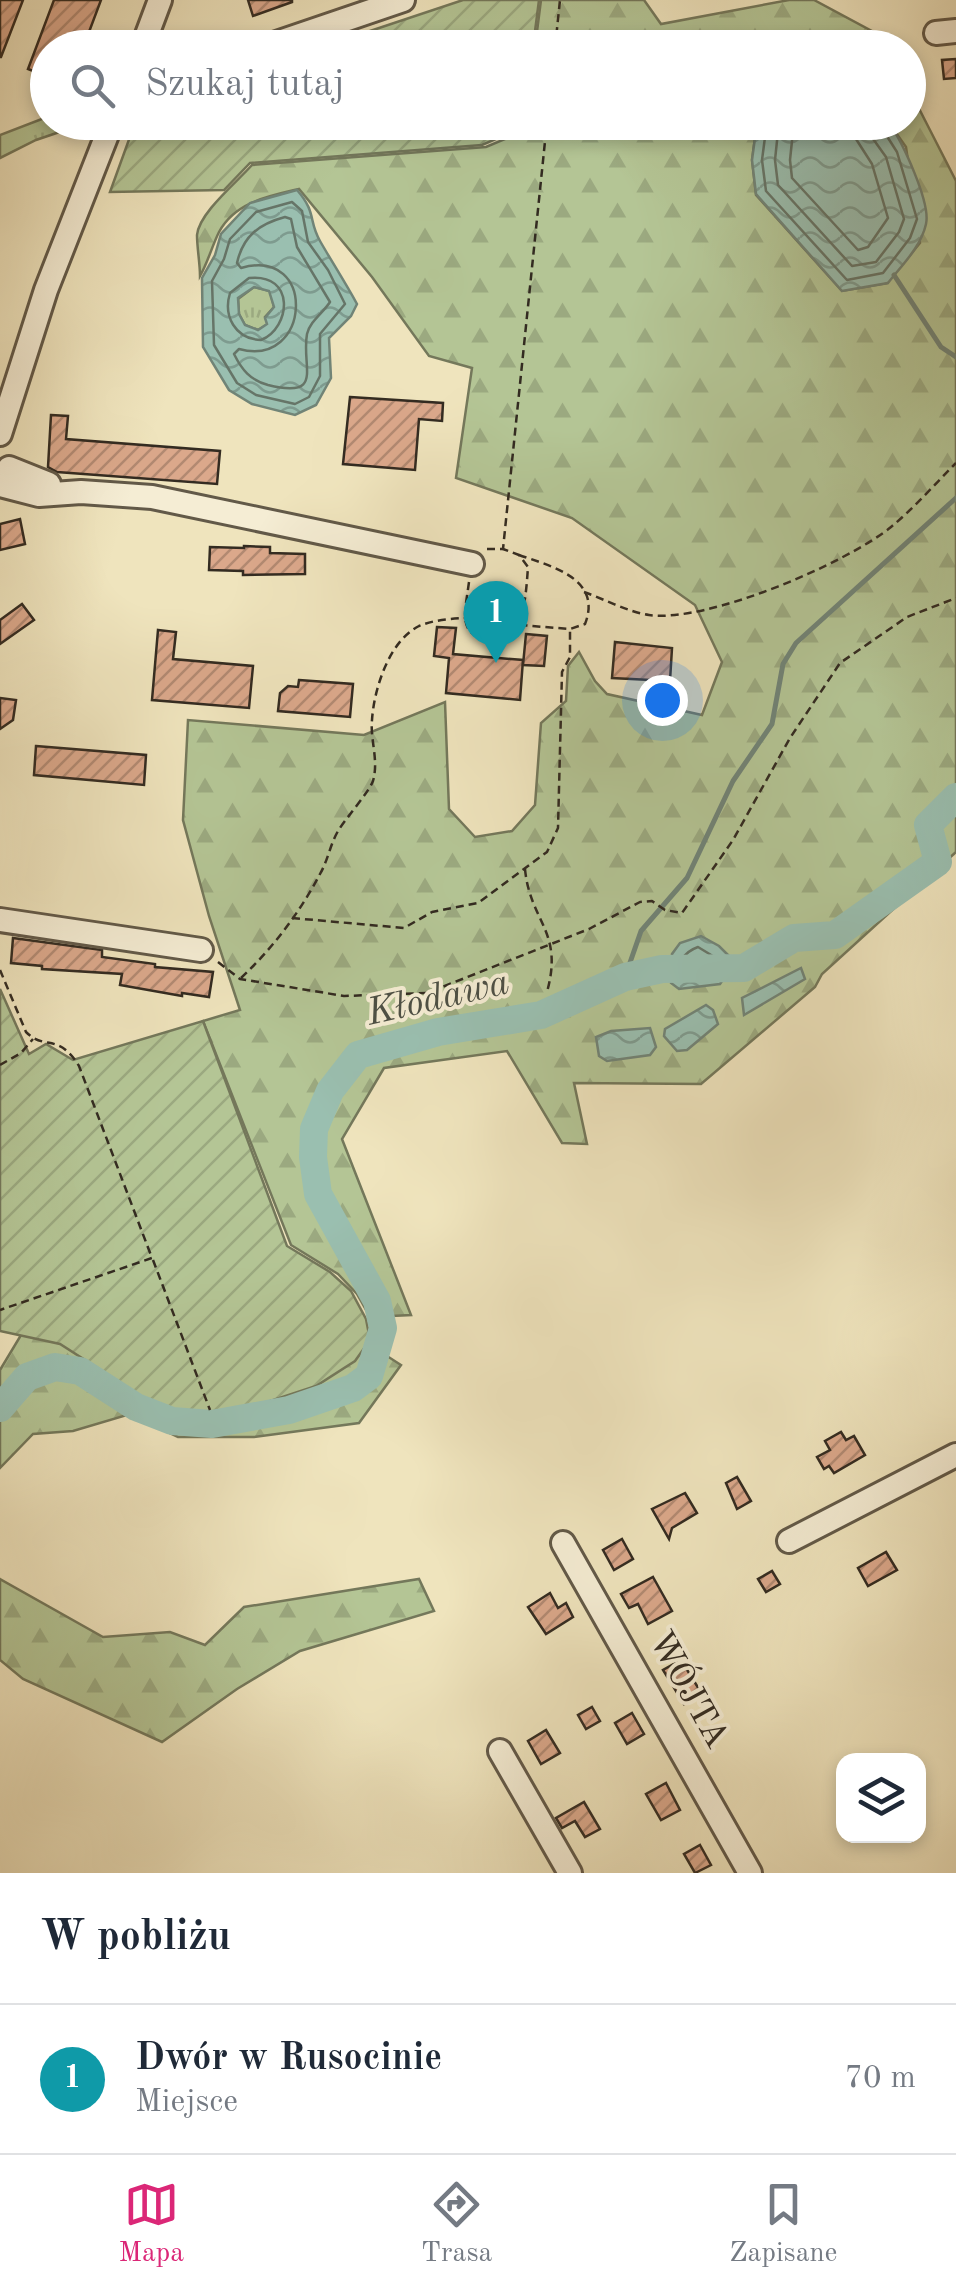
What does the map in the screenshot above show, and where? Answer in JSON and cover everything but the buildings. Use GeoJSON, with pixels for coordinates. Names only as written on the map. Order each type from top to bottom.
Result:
{"type":"FeatureCollection","features":[{"type":"Feature","properties":{"kind":"street"},"geometry":{"type":"LineString","coordinates":[[149,30],[160,0]]}},
{"type":"Feature","properties":{"kind":"street"},"geometry":{"type":"LineString","coordinates":[[314,30],[402,0]]}},
{"type":"Feature","properties":{"kind":"street"},"geometry":{"type":"LineString","coordinates":[[105,140],[25,348],[0,434],[9,450],[3,479],[29,479],[82,492],[152,497],[472,564]]}},
{"type":"Feature","properties":{"kind":"street"},"geometry":{"type":"LineString","coordinates":[[0,391],[25,348]]}},
{"type":"Feature","properties":{"kind":"street"},"geometry":{"type":"LineString","coordinates":[[0,920],[201,950]]}},
{"type":"Feature","properties":{"kind":"street"},"geometry":{"type":"LineString","coordinates":[[789,1540],[956,1455]]}},
{"type":"Feature","properties":{"kind":"street","name":"WÓJTA"},"geometry":{"type":"LineString","coordinates":[[563,1543],[750,1873]]}},
{"type":"Feature","properties":{"kind":"street"},"geometry":{"type":"LineString","coordinates":[[500,1751],[570,1873]]}},
{"type":"Feature","properties":{"kind":"path"},"geometry":{"type":"LineString","coordinates":[[557,30],[560,0]]}},
{"type":"Feature","properties":{"kind":"path"},"geometry":{"type":"LineString","coordinates":[[502,549],[545,140]]}},
{"type":"Feature","properties":{"kind":"path"},"geometry":{"type":"LineString","coordinates":[[584,592],[648,615],[677,614],[732,602],[800,576],[890,528],[956,463]]}},
{"type":"Feature","properties":{"kind":"path"},"geometry":{"type":"LineString","coordinates":[[519,555],[528,567],[514,635],[502,642],[479,640],[467,630],[464,618],[472,564],[480,549],[502,549],[570,572],[584,592],[589,612],[585,624],[570,629],[519,624]]}},
{"type":"Feature","properties":{"kind":"path"},"geometry":{"type":"LineString","coordinates":[[201,950],[240,978],[344,996],[427,993],[552,944],[640,902],[652,901],[665,910],[682,913],[733,840],[790,738],[840,662],[907,617],[956,598]]}},
{"type":"Feature","properties":{"kind":"path"},"geometry":{"type":"LineString","coordinates":[[240,978],[269,952],[321,874],[334,837],[372,784],[376,761],[372,720],[386,665],[404,637],[418,626],[464,618]]}},
{"type":"Feature","properties":{"kind":"path"},"geometry":{"type":"LineString","coordinates":[[292,918],[404,928],[432,912],[478,903],[547,852],[558,828],[562,672],[570,657],[570,629]]}},
{"type":"Feature","properties":{"kind":"path"},"geometry":{"type":"LineString","coordinates":[[524,868],[526,887],[552,944],[554,966],[547,992]]}},
{"type":"Feature","properties":{"kind":"path"},"geometry":{"type":"LineString","coordinates":[[0,970],[26,1032],[33,1039],[60,1044],[79,1066],[210,1410]]}},
{"type":"Feature","properties":{"kind":"path"},"geometry":{"type":"LineString","coordinates":[[0,1066],[21,1053],[33,1039]]}},
{"type":"Feature","properties":{"kind":"path"},"geometry":{"type":"LineString","coordinates":[[0,1310],[152,1258]]}},
{"type":"Feature","properties":{"kind":"green space"},"geometry":{"type":"Polygon","coordinates":[[[463,0],[539,0],[535,30],[373,30],[463,0]]]}},
{"type":"Feature","properties":{"kind":"green space"},"geometry":{"type":"Polygon","coordinates":[[[541,0],[644,0],[661,24],[789,0],[814,0],[870,30],[537,30],[541,0]]]}},
{"type":"Feature","properties":{"kind":"green space"},"geometry":{"type":"Polygon","coordinates":[[[926,122],[956,181],[956,852],[822,974],[815,987],[701,1084],[574,1083],[587,1144],[562,1143],[507,1051],[384,1068],[342,1139],[411,1315],[370,1317],[357,1294],[338,1274],[291,1245],[203,1021],[240,1010],[183,820],[188,720],[364,735],[445,702],[449,809],[475,837],[512,831],[535,805],[541,723],[566,701],[568,666],[579,652],[607,694],[702,715],[722,662],[695,605],[572,518],[456,478],[472,368],[429,356],[372,277],[299,189],[254,202],[234,214],[219,232],[200,276],[199,226],[252,165],[486,147],[503,140],[755,140],[752,160],[756,195],[842,291],[887,283],[920,243],[906,147],[901,140],[926,140],[926,122]]]}},
{"type":"Feature","properties":{"kind":"green space"},"geometry":{"type":"Polygon","coordinates":[[[30,124],[30,140],[36,140],[0,158],[0,135],[30,124]]]}},
{"type":"Feature","properties":{"kind":"green space"},"geometry":{"type":"Polygon","coordinates":[[[129,140],[494,140],[482,145],[250,163],[224,190],[110,192],[129,140]]]}},
{"type":"Feature","properties":{"kind":"green space"},"geometry":{"type":"Polygon","coordinates":[[[254,287],[270,291],[274,307],[265,317],[268,324],[258,330],[245,325],[239,314],[238,299],[254,287]]]}},
{"type":"Feature","properties":{"kind":"green space"},"geometry":{"type":"Polygon","coordinates":[[[0,989],[29,1054],[46,1044],[73,1060],[203,1021],[287,1246],[330,1272],[351,1291],[366,1319],[370,1340],[355,1361],[316,1386],[209,1421],[164,1417],[126,1397],[99,1369],[60,1344],[0,1331],[0,989]]]}},
{"type":"Feature","properties":{"kind":"green space"},"geometry":{"type":"Polygon","coordinates":[[[33,1315],[217,1395],[370,1345],[401,1365],[359,1423],[254,1437],[178,1437],[130,1414],[73,1431],[33,1434],[0,1468],[0,1370],[33,1315]]]}},
{"type":"Feature","properties":{"kind":"green space"},"geometry":{"type":"Polygon","coordinates":[[[0,1579],[103,1637],[170,1632],[205,1645],[244,1607],[419,1579],[434,1611],[300,1651],[162,1742],[23,1679],[0,1660],[0,1579]]]}},
{"type":"Feature","properties":{"kind":"water"},"geometry":{"type":"Polygon","coordinates":[[[755,140],[899,140],[924,202],[926,224],[920,240],[888,283],[842,291],[756,194],[752,160],[755,140]]]}},
{"type":"Feature","properties":{"kind":"water"},"geometry":{"type":"Polygon","coordinates":[[[297,190],[320,241],[357,304],[329,338],[331,378],[316,405],[295,415],[252,404],[229,390],[203,347],[202,278],[221,234],[250,203],[297,190]],[[254,287],[238,298],[239,314],[245,325],[258,330],[267,324],[265,318],[274,307],[269,291],[254,287]]]}},
{"type":"Feature","properties":{"kind":"water"},"geometry":{"type":"Polygon","coordinates":[[[701,936],[735,962],[720,984],[679,989],[671,983],[672,954],[680,943],[701,936]]]}},
{"type":"Feature","properties":{"kind":"water"},"geometry":{"type":"Polygon","coordinates":[[[801,968],[805,979],[744,1015],[742,998],[801,968]]]}},
{"type":"Feature","properties":{"kind":"water"},"geometry":{"type":"Polygon","coordinates":[[[706,1005],[713,1010],[718,1024],[687,1050],[677,1051],[664,1036],[665,1029],[706,1005]]]}},
{"type":"Feature","properties":{"kind":"water"},"geometry":{"type":"Polygon","coordinates":[[[650,1028],[656,1047],[650,1055],[607,1061],[599,1056],[596,1037],[611,1031],[650,1028]]]}},
{"type":"Feature","properties":{"kind":"waterway"},"geometry":{"type":"LineString","coordinates":[[894,275],[941,347],[956,357]]}},
{"type":"Feature","properties":{"kind":"waterway","name":"Kłodawa"},"geometry":{"type":"LineString","coordinates":[[625,977],[641,931],[687,878],[733,781],[772,724],[783,664],[796,643],[956,498]]}},
{"type":"Feature","properties":{"kind":"waterway","name":"Kłodawa"},"geometry":{"type":"LineString","coordinates":[[0,1408],[27,1377],[55,1367],[80,1371],[136,1407],[172,1421],[212,1424],[289,1410],[353,1388],[369,1376],[383,1328],[377,1301],[318,1194],[313,1157],[314,1129],[330,1091],[358,1055],[438,1032],[541,1015],[625,977],[662,969],[744,968],[794,938],[835,935],[938,862],[928,825],[956,797]]}},
{"type":"Feature","properties":{"kind":"place","name":"Dwór w Rusocinie"},"geometry":{"type":"Point","coordinates":[496,663]}}]}
